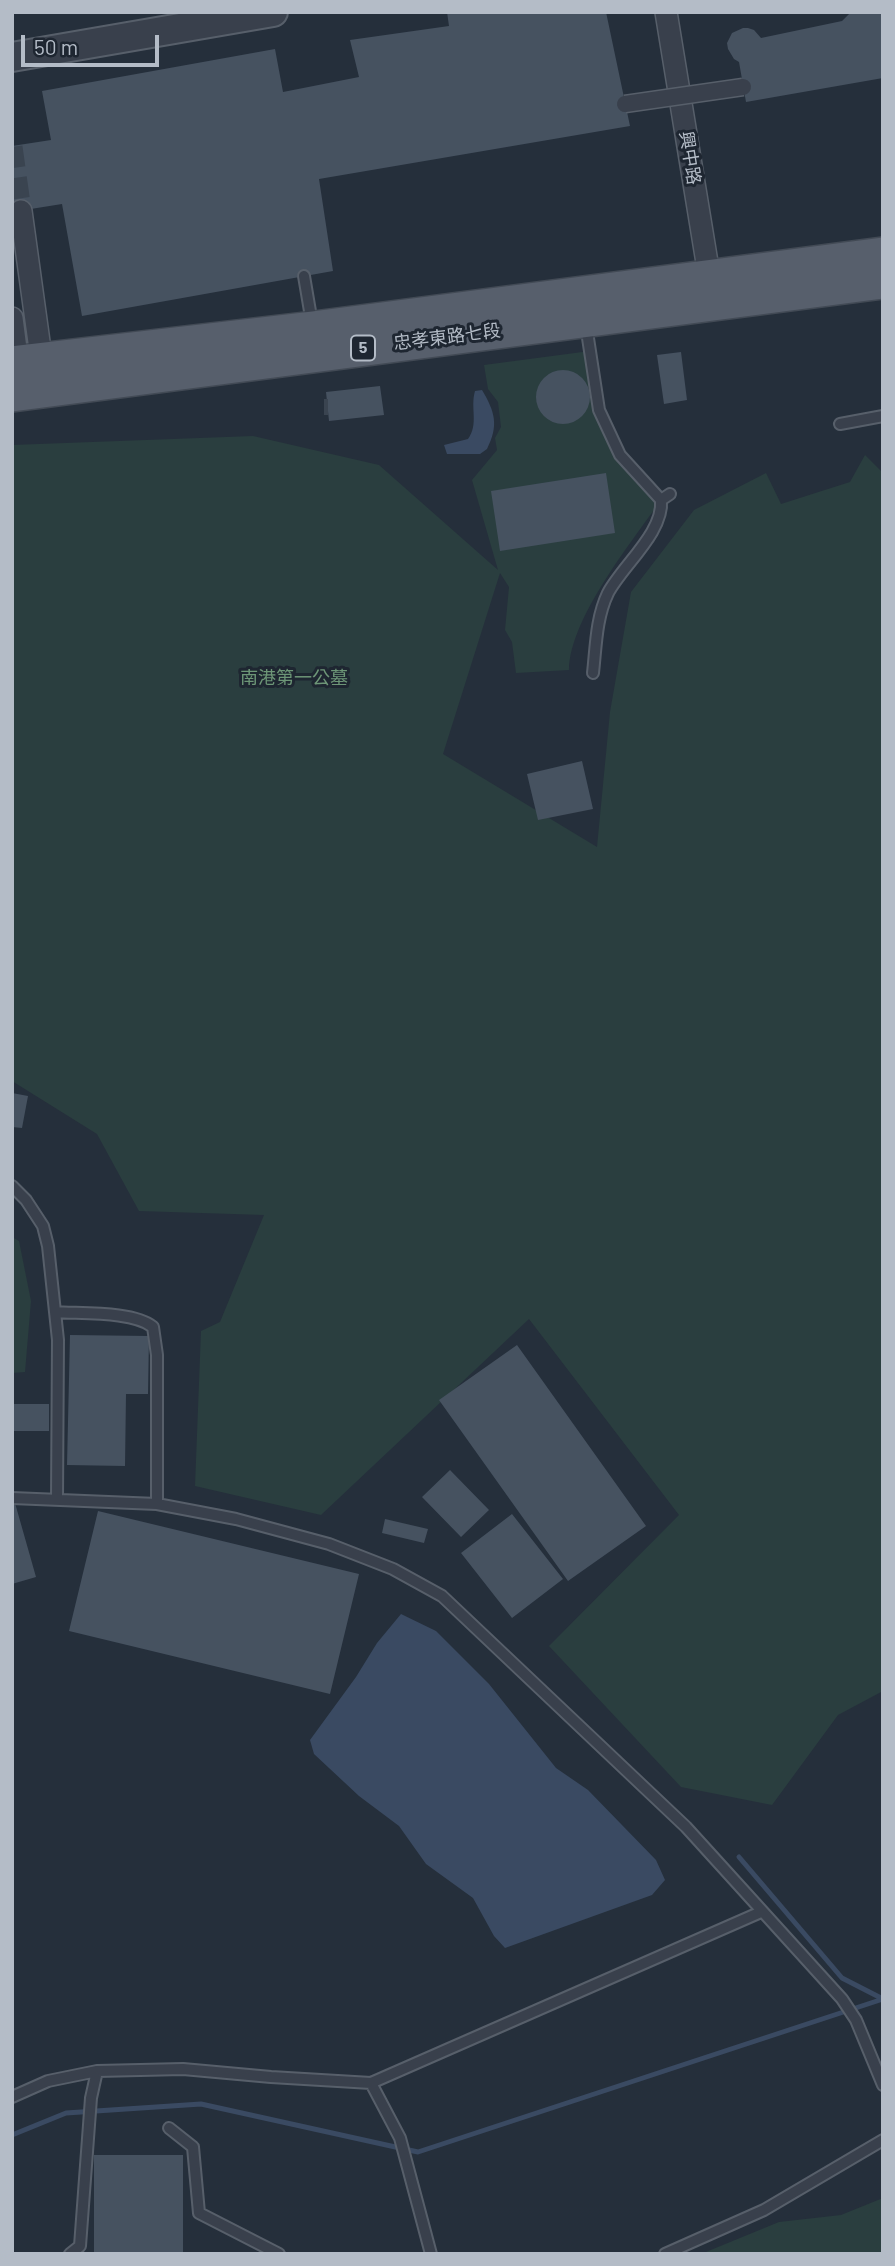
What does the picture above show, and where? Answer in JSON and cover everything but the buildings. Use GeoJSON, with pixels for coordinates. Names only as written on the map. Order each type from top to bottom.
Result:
{"type":"FeatureCollection","features":[{"type":"Feature","properties":{"kind":"main road","name":"忠孝東路七段"},"geometry":{"type":"LineString","coordinates":[[25,378],[584,319],[883,255]]}},
{"type":"Feature","properties":{"kind":"main road","name":"忠孝東路七段"},"geometry":{"type":"LineString","coordinates":[[25,378],[314,329],[711,290],[883,281]]}},
{"type":"Feature","properties":{"kind":"street"},"geometry":{"type":"LineString","coordinates":[[12,43],[181,12]]}},
{"type":"Feature","properties":{"kind":"street"},"geometry":{"type":"LineString","coordinates":[[12,57],[272,12]]}},
{"type":"Feature","properties":{"kind":"street","name":"興中路"},"geometry":{"type":"LineString","coordinates":[[666,12],[711,290]]}},
{"type":"Feature","properties":{"kind":"street"},"geometry":{"type":"LineString","coordinates":[[625,104],[743,87]]}},
{"type":"Feature","properties":{"kind":"street"},"geometry":{"type":"LineString","coordinates":[[21,211],[25,378]]}},
{"type":"Feature","properties":{"kind":"street"},"geometry":{"type":"LineString","coordinates":[[12,318],[25,378]]}},
{"type":"Feature","properties":{"kind":"lane"},"geometry":{"type":"LineString","coordinates":[[304,276],[314,329]]}},
{"type":"Feature","properties":{"kind":"lane"},"geometry":{"type":"LineString","coordinates":[[584,319],[599,410],[620,455],[665,497],[662,512],[650,534],[609,591],[600,613],[593,673]]}},
{"type":"Feature","properties":{"kind":"lane"},"geometry":{"type":"LineString","coordinates":[[840,424],[883,416]]}},
{"type":"Feature","properties":{"kind":"lane"},"geometry":{"type":"LineString","coordinates":[[12,1186],[26,1200],[43,1226],[48,1246],[58,1340],[57,1499]]}},
{"type":"Feature","properties":{"kind":"lane"},"geometry":{"type":"LineString","coordinates":[[55,1312],[130,1318],[147,1322],[153,1327],[157,1355],[157,1504]]}},
{"type":"Feature","properties":{"kind":"lane"},"geometry":{"type":"LineString","coordinates":[[12,1497],[157,1504],[236,1519],[330,1545],[393,1569],[442,1596],[686,1827],[842,1999],[856,2020],[883,2085]]}},
{"type":"Feature","properties":{"kind":"lane"},"geometry":{"type":"LineString","coordinates":[[12,2097],[48,2081],[97,2071],[183,2069],[371,2082],[761,1912]]}},
{"type":"Feature","properties":{"kind":"lane"},"geometry":{"type":"LineString","coordinates":[[70,2254],[80,2245],[91,2098],[97,2071]]}},
{"type":"Feature","properties":{"kind":"lane"},"geometry":{"type":"LineString","coordinates":[[371,2082],[400,2138],[431,2254]]}},
{"type":"Feature","properties":{"kind":"lane"},"geometry":{"type":"LineString","coordinates":[[169,2129],[193,2147],[199,2213],[279,2254]]}},
{"type":"Feature","properties":{"kind":"lane"},"geometry":{"type":"LineString","coordinates":[[666,2254],[764,2210],[883,2140]]}},
{"type":"Feature","properties":{"kind":"green space","name":"南港第一公墓"},"geometry":{"type":"Polygon","coordinates":[[[590,351],[599,410],[620,455],[661,500],[619,559],[591,605],[572,650],[569,670],[516,673],[512,642],[505,630],[509,587],[500,573],[443,754],[597,847],[610,712],[631,592],[694,510],[766,473],[781,504],[850,482],[865,455],[883,473],[883,1691],[838,1715],[772,1805],[681,1787],[549,1646],[679,1515],[529,1319],[321,1515],[195,1486],[201,1331],[220,1322],[264,1215],[139,1211],[97,1134],[12,1081],[12,445],[253,436],[379,465],[498,570],[472,480],[497,450],[495,438],[501,427],[498,402],[488,389],[484,365],[590,351]]]}},
{"type":"Feature","properties":{"kind":"green space"},"geometry":{"type":"Polygon","coordinates":[[[12,1237],[19,1241],[31,1301],[25,1372],[12,1373],[12,1237]]]}},
{"type":"Feature","properties":{"kind":"green space"},"geometry":{"type":"Polygon","coordinates":[[[883,2198],[883,2254],[701,2254],[779,2222],[841,2215],[883,2198]]]}},
{"type":"Feature","properties":{"kind":"water"},"geometry":{"type":"Polygon","coordinates":[[[482,390],[494,419],[493,433],[487,449],[480,454],[447,454],[444,445],[468,439],[474,422],[475,391],[482,390]]]}},
{"type":"Feature","properties":{"kind":"water"},"geometry":{"type":"Polygon","coordinates":[[[401,1614],[436,1631],[489,1684],[556,1768],[588,1790],[656,1860],[665,1880],[652,1895],[505,1948],[494,1936],[473,1898],[426,1864],[399,1826],[359,1796],[314,1754],[310,1740],[377,1643],[401,1614]]]}},
{"type":"Feature","properties":{"kind":"waterway"},"geometry":{"type":"LineString","coordinates":[[739,1857],[842,1978],[883,1999]]}},
{"type":"Feature","properties":{"kind":"waterway"},"geometry":{"type":"LineString","coordinates":[[12,2135],[66,2113],[201,2104],[418,2152],[883,1999]]}},
{"type":"Feature","properties":{"kind":"tunnel"},"geometry":{"type":"LineString","coordinates":[[12,147],[21,211]]}}]}
